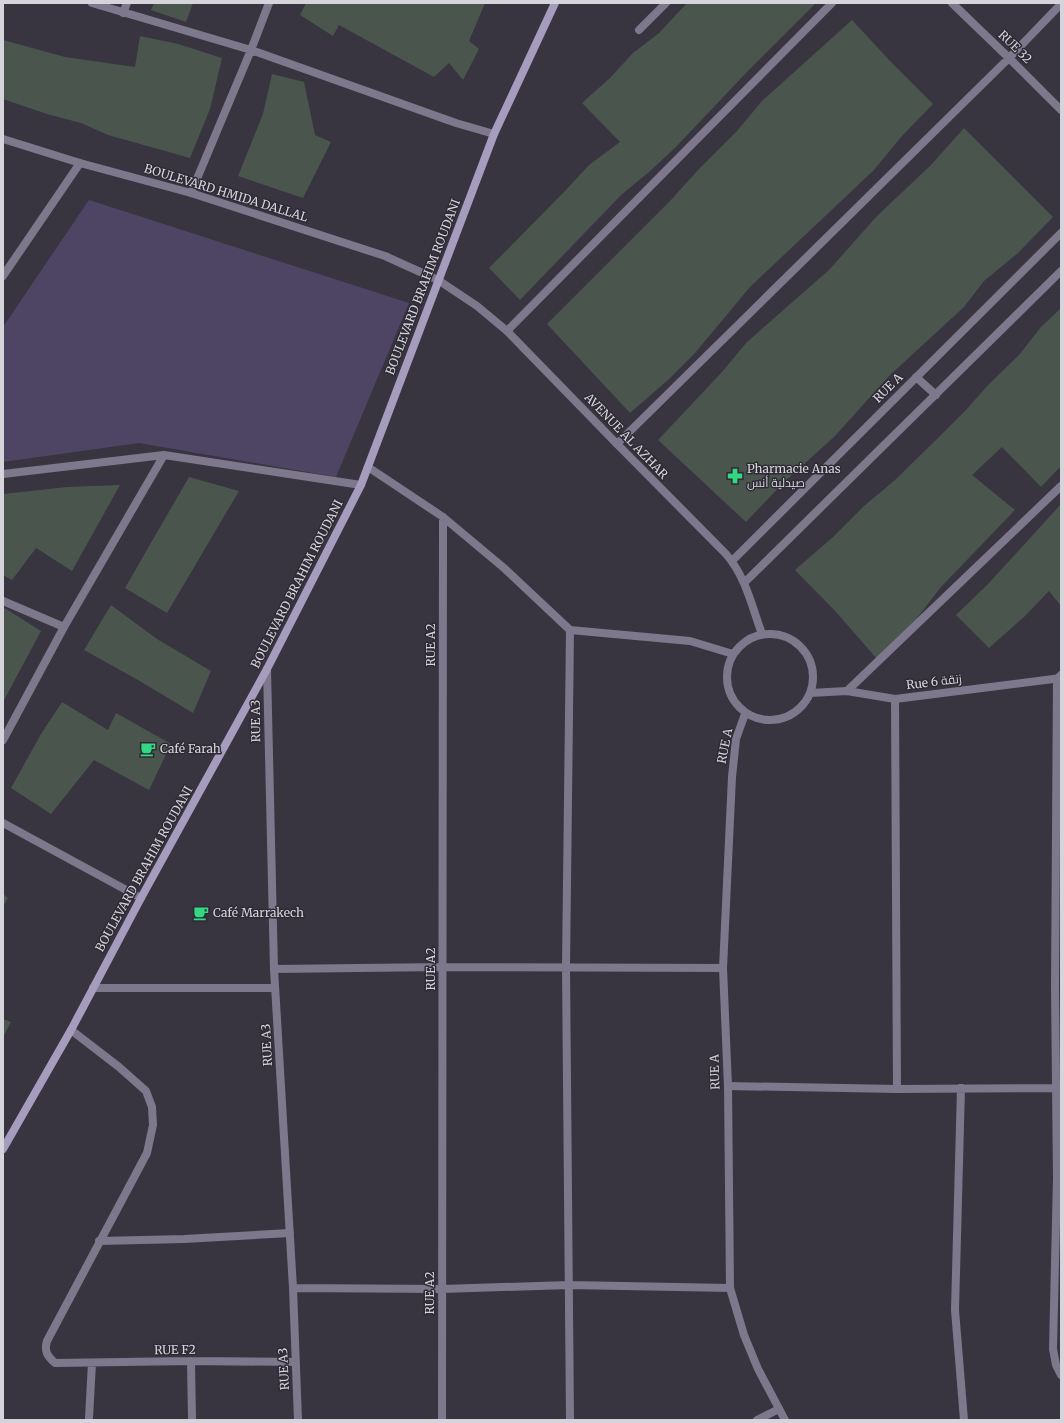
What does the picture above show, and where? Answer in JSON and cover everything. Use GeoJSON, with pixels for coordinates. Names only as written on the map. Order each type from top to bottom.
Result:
{"type":"FeatureCollection","features":[{"type":"Feature","properties":{"kind":"main road","name":"BOULEVARD BRAHIM ROUDANI"},"geometry":{"type":"LineString","coordinates":[[3,1149],[71,1030],[141,898],[267,669],[361,485],[494,134],[555,3]]}},
{"type":"Feature","properties":{"kind":"street"},"geometry":{"type":"LineString","coordinates":[[92,3],[251,50],[456,123],[494,134]]}},
{"type":"Feature","properties":{"kind":"street"},"geometry":{"type":"LineString","coordinates":[[123,13],[127,3]]}},
{"type":"Feature","properties":{"kind":"street"},"geometry":{"type":"LineString","coordinates":[[191,193],[269,3]]}},
{"type":"Feature","properties":{"kind":"street"},"geometry":{"type":"LineString","coordinates":[[639,30],[666,3]]}},
{"type":"Feature","properties":{"kind":"street"},"geometry":{"type":"LineString","coordinates":[[507,330],[832,3]]}},
{"type":"Feature","properties":{"kind":"street","name":"RUE 32"},"geometry":{"type":"LineString","coordinates":[[952,3],[1061,110]]}},
{"type":"Feature","properties":{"kind":"street"},"geometry":{"type":"LineString","coordinates":[[617,444],[1009,58],[1061,4]]}},
{"type":"Feature","properties":{"kind":"street","name":"BOULEVARD HMIDA DALLAL"},"geometry":{"type":"LineString","coordinates":[[3,139],[80,163],[191,193],[385,256],[438,280]]}},
{"type":"Feature","properties":{"kind":"street"},"geometry":{"type":"LineString","coordinates":[[3,276],[80,163]]}},
{"type":"Feature","properties":{"kind":"street","name":"RUE A"},"geometry":{"type":"LineString","coordinates":[[732,561],[1061,233]]}},
{"type":"Feature","properties":{"kind":"street"},"geometry":{"type":"LineString","coordinates":[[744,583],[1061,271]]}},
{"type":"Feature","properties":{"kind":"street","name":"AVENUE AL AZHAR"},"geometry":{"type":"LineString","coordinates":[[438,280],[477,306],[507,330],[732,561],[744,583],[762,634]]}},
{"type":"Feature","properties":{"kind":"street"},"geometry":{"type":"LineString","coordinates":[[916,378],[936,395]]}},
{"type":"Feature","properties":{"kind":"street"},"geometry":{"type":"LineString","coordinates":[[3,474],[164,455],[361,485]]}},
{"type":"Feature","properties":{"kind":"street"},"geometry":{"type":"LineString","coordinates":[[3,740],[64,627],[164,455]]}},
{"type":"Feature","properties":{"kind":"street"},"geometry":{"type":"LineString","coordinates":[[368,467],[443,517],[504,568],[570,630],[690,641],[733,654]]}},
{"type":"Feature","properties":{"kind":"street"},"geometry":{"type":"LineString","coordinates":[[847,691],[1061,486]]}},
{"type":"Feature","properties":{"kind":"street","name":"RUE A2"},"geometry":{"type":"LineString","coordinates":[[442,1420],[443,517]]}},
{"type":"Feature","properties":{"kind":"street"},"geometry":{"type":"LineString","coordinates":[[3,601],[64,627]]}},
{"type":"Feature","properties":{"kind":"street"},"geometry":{"type":"LineString","coordinates":[[570,630],[566,967],[570,1420]]}},
{"type":"Feature","properties":{"kind":"street"},"geometry":{"type":"LineString","coordinates":[[762,634],[777,634],[792,640],[803,650],[811,663],[813,678],[810,693],[804,705],[783,719],[770,721],[757,719],[745,714],[735,705],[729,693],[726,680],[728,667],[733,654],[741,645],[751,638],[762,634]]}},
{"type":"Feature","properties":{"kind":"street","name":"RUE A3"},"geometry":{"type":"LineString","coordinates":[[267,669],[274,969],[293,1288],[298,1420]]}},
{"type":"Feature","properties":{"kind":"street"},"geometry":{"type":"LineString","coordinates":[[1060,677],[1057,1088],[1059,1178],[1053,1349],[1056,1365],[1061,1375]]}},
{"type":"Feature","properties":{"kind":"street","name":"Rue 6 زنقة"},"geometry":{"type":"LineString","coordinates":[[810,693],[847,691],[895,699],[1060,677]]}},
{"type":"Feature","properties":{"kind":"street"},"geometry":{"type":"LineString","coordinates":[[895,699],[897,1089]]}},
{"type":"Feature","properties":{"kind":"street","name":"RUE A"},"geometry":{"type":"LineString","coordinates":[[745,714],[736,739],[732,777],[723,968],[728,1086],[730,1288],[744,1335],[758,1369],[785,1420]]}},
{"type":"Feature","properties":{"kind":"street"},"geometry":{"type":"LineString","coordinates":[[3,823],[141,898]]}},
{"type":"Feature","properties":{"kind":"street"},"geometry":{"type":"LineString","coordinates":[[274,969],[443,967],[723,968]]}},
{"type":"Feature","properties":{"kind":"street"},"geometry":{"type":"LineString","coordinates":[[93,988],[275,988]]}},
{"type":"Feature","properties":{"kind":"street"},"geometry":{"type":"LineString","coordinates":[[71,1030],[119,1067],[146,1091],[152,1107],[153,1125],[147,1154],[100,1241],[184,1239],[290,1233]]}},
{"type":"Feature","properties":{"kind":"street"},"geometry":{"type":"LineString","coordinates":[[728,1086],[897,1089],[1057,1088]]}},
{"type":"Feature","properties":{"kind":"street"},"geometry":{"type":"LineString","coordinates":[[961,1088],[955,1310],[964,1420]]}},
{"type":"Feature","properties":{"kind":"street","name":"RUE F2"},"geometry":{"type":"LineString","coordinates":[[100,1241],[47,1341],[45,1347],[46,1353],[55,1363],[191,1361],[295,1362]]}},
{"type":"Feature","properties":{"kind":"street"},"geometry":{"type":"LineString","coordinates":[[293,1288],[442,1289],[569,1285],[730,1288]]}},
{"type":"Feature","properties":{"kind":"street"},"geometry":{"type":"LineString","coordinates":[[191,1361],[192,1420]]}},
{"type":"Feature","properties":{"kind":"street"},"geometry":{"type":"LineString","coordinates":[[89,1418],[92,1363]]}},
{"type":"Feature","properties":{"kind":"street"},"geometry":{"type":"LineString","coordinates":[[757,1420],[779,1409]]}},
{"type":"Feature","properties":{"kind":"shaded area"},"geometry":{"type":"Polygon","coordinates":[[[89,200],[409,303],[336,477],[139,443],[3,462],[3,327],[89,200]]]}},
{"type":"Feature","properties":{"kind":"building"},"geometry":{"type":"Polygon","coordinates":[[[154,3],[193,3],[186,22],[151,10],[154,3]]]}},
{"type":"Feature","properties":{"kind":"building"},"geometry":{"type":"Polygon","coordinates":[[[306,3],[485,3],[469,41],[479,49],[463,80],[449,63],[434,77],[339,25],[333,36],[300,15],[306,3]]]}},
{"type":"Feature","properties":{"kind":"building"},"geometry":{"type":"Polygon","coordinates":[[[687,3],[816,3],[746,73],[675,148],[621,195],[520,300],[489,268],[589,165],[620,142],[582,103],[610,78],[633,53],[659,33],[687,3]]]}},
{"type":"Feature","properties":{"kind":"building"},"geometry":{"type":"Polygon","coordinates":[[[852,20],[933,104],[901,137],[874,170],[750,287],[695,353],[668,380],[630,413],[547,324],[670,201],[737,131],[762,101],[852,20]]]}},
{"type":"Feature","properties":{"kind":"building"},"geometry":{"type":"Polygon","coordinates":[[[140,36],[178,44],[222,58],[210,109],[190,158],[108,135],[81,123],[47,114],[3,99],[3,40],[65,57],[135,67],[140,36]]]}},
{"type":"Feature","properties":{"kind":"building"},"geometry":{"type":"Polygon","coordinates":[[[272,74],[304,82],[315,135],[331,142],[303,198],[238,176],[263,114],[272,74]]]}},
{"type":"Feature","properties":{"kind":"building"},"geometry":{"type":"Polygon","coordinates":[[[964,128],[1053,217],[1018,253],[984,281],[964,307],[889,376],[835,436],[783,483],[746,522],[658,440],[722,372],[747,342],[829,270],[877,216],[931,165],[964,128]]]}},
{"type":"Feature","properties":{"kind":"building"},"geometry":{"type":"Polygon","coordinates":[[[1061,308],[1061,466],[1041,487],[1002,447],[972,475],[1015,510],[941,587],[914,622],[877,659],[837,613],[795,570],[833,537],[864,506],[895,480],[937,439],[988,385],[1019,355],[1041,327],[1061,308]]]}},
{"type":"Feature","properties":{"kind":"building"},"geometry":{"type":"Polygon","coordinates":[[[189,477],[239,491],[167,613],[125,588],[189,477]]]}},
{"type":"Feature","properties":{"kind":"building"},"geometry":{"type":"Polygon","coordinates":[[[120,485],[72,571],[36,548],[12,580],[3,575],[3,494],[67,487],[120,485]]]}},
{"type":"Feature","properties":{"kind":"building"},"geometry":{"type":"Polygon","coordinates":[[[1061,504],[1061,606],[1049,591],[1024,617],[989,648],[956,615],[989,583],[1061,504]]]}},
{"type":"Feature","properties":{"kind":"building"},"geometry":{"type":"Polygon","coordinates":[[[111,605],[157,639],[211,671],[193,713],[84,650],[111,605]]]}},
{"type":"Feature","properties":{"kind":"building"},"geometry":{"type":"Polygon","coordinates":[[[3,607],[41,631],[3,702],[3,607]]]}},
{"type":"Feature","properties":{"kind":"building"},"geometry":{"type":"Polygon","coordinates":[[[62,702],[108,730],[116,713],[171,744],[149,790],[94,760],[51,814],[11,788],[41,734],[62,702]]]}},
{"type":"Feature","properties":{"kind":"building"},"geometry":{"type":"Polygon","coordinates":[[[3,894],[8,898],[3,906],[3,894]]]}},
{"type":"Feature","properties":{"kind":"building"},"geometry":{"type":"Polygon","coordinates":[[[3,1019],[11,1022],[3,1037],[3,1019]]]}},
{"type":"Feature","properties":{"kind":"place","name":"Pharmacie Anas صيدلية أنس"},"geometry":{"type":"Point","coordinates":[735,476]}},
{"type":"Feature","properties":{"kind":"place","name":"Café Farah"},"geometry":{"type":"Point","coordinates":[148,749]}},
{"type":"Feature","properties":{"kind":"place","name":"Café Marrakech"},"geometry":{"type":"Point","coordinates":[201,913]}}]}
